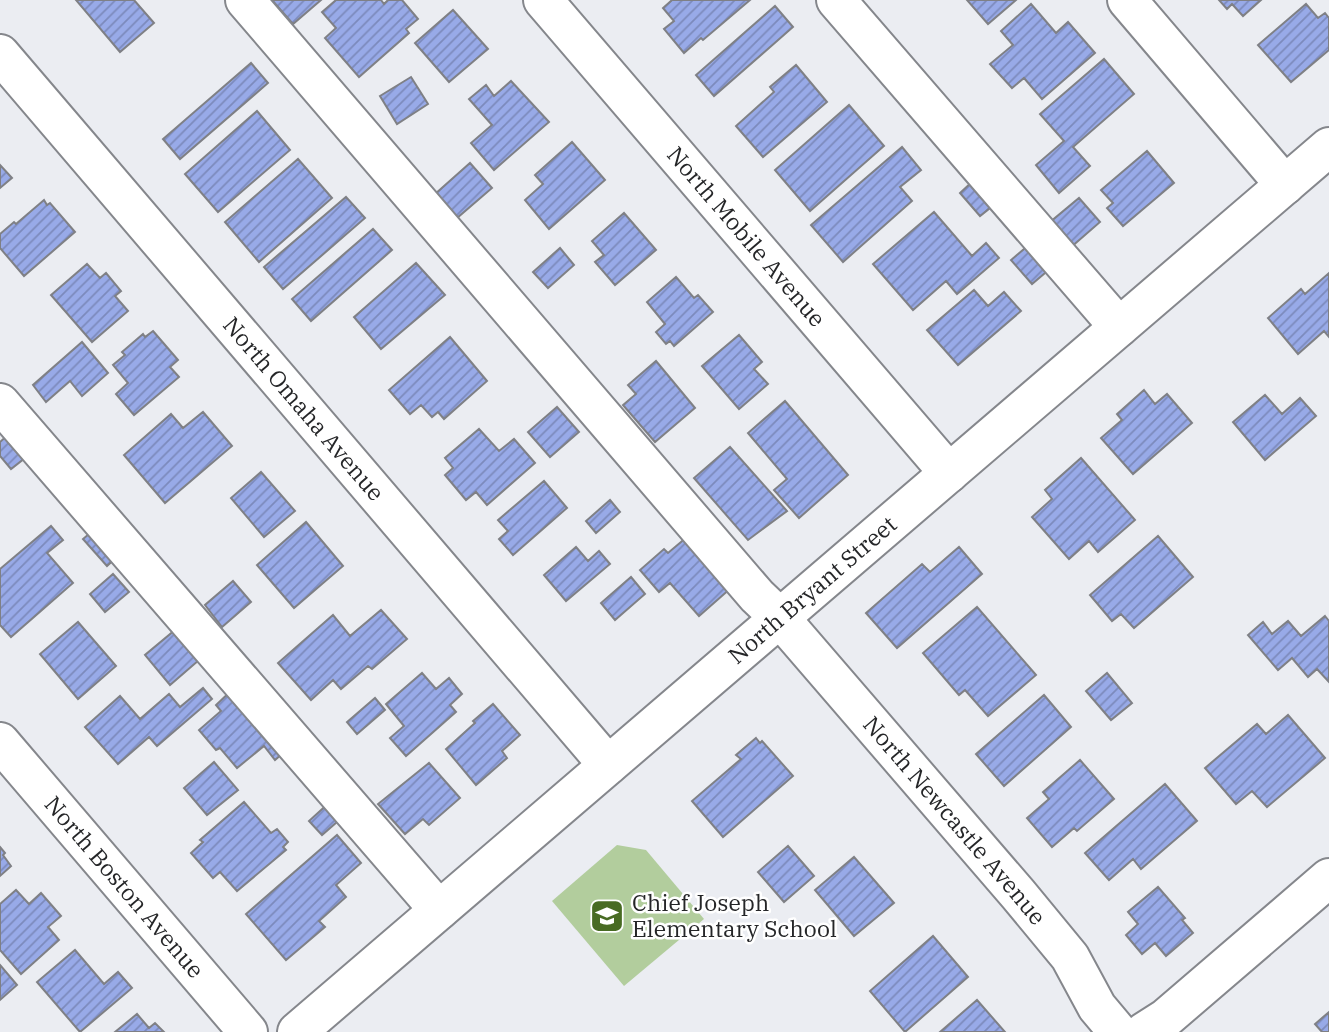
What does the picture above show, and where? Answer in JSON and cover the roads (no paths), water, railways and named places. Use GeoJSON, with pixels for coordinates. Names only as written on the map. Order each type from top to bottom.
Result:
{"type":"FeatureCollection","features":[{"type":"Feature","properties":{"kind":"street","name":"North Newcastle Avenue"},"geometry":{"type":"LineString","coordinates":[[244,0],[1053,936],[1070,957],[1097,1007],[1118,1032]]}},
{"type":"Feature","properties":{"kind":"street","name":"North Mobile Avenue"},"geometry":{"type":"LineString","coordinates":[[543,0],[949,473]]}},
{"type":"Feature","properties":{"kind":"street"},"geometry":{"type":"LineString","coordinates":[[836,0],[1119,327]]}},
{"type":"Feature","properties":{"kind":"street"},"geometry":{"type":"LineString","coordinates":[[1127,0],[1286,185]]}},
{"type":"Feature","properties":{"kind":"street","name":"North Omaha Avenue"},"geometry":{"type":"LineString","coordinates":[[0,54],[608,765]]}},
{"type":"Feature","properties":{"kind":"street","name":"North Bryant Street"},"geometry":{"type":"LineString","coordinates":[[297,1032],[1329,148]]}},
{"type":"Feature","properties":{"kind":"street"},"geometry":{"type":"LineString","coordinates":[[0,403],[439,910]]}},
{"type":"Feature","properties":{"kind":"street","name":"North Boston Avenue"},"geometry":{"type":"LineString","coordinates":[[0,742],[248,1032]]}},
{"type":"Feature","properties":{"kind":"street"},"geometry":{"type":"LineString","coordinates":[[1144,1032],[1166,1018],[1329,878]]}},
{"type":"Feature","properties":{"kind":"place","name":"Chief Joseph Elementary School"},"geometry":{"type":"Point","coordinates":[607,916]}}]}
